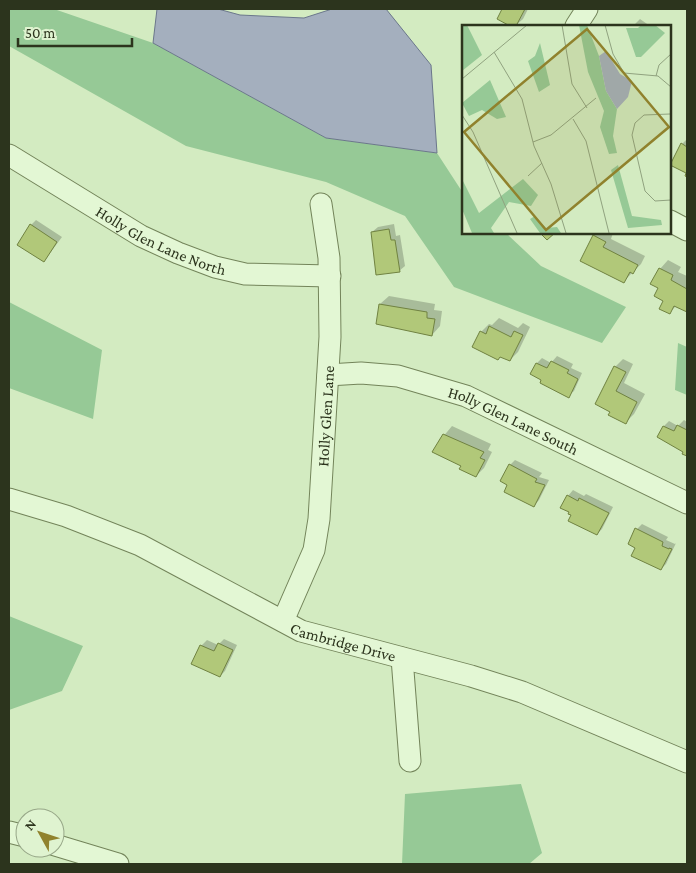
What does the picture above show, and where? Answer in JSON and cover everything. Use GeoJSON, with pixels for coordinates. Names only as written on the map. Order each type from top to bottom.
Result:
{"type":"FeatureCollection","features":[{"type":"Feature","properties":{"kind":"street"},"geometry":{"type":"LineString","coordinates":[[577,25],[587,9]]}},
{"type":"Feature","properties":{"kind":"street","name":"Holly Glen Lane North"},"geometry":{"type":"LineString","coordinates":[[9,155],[141,236],[215,267],[245,274],[330,276]]}},
{"type":"Feature","properties":{"kind":"street","name":"Holly Glen Lane"},"geometry":{"type":"LineString","coordinates":[[283,621],[314,550],[318,527],[330,337],[329,258],[321,204]]}},
{"type":"Feature","properties":{"kind":"street"},"geometry":{"type":"LineString","coordinates":[[671,222],[687,230]]}},
{"type":"Feature","properties":{"kind":"street","name":"Holly Glen Lane South"},"geometry":{"type":"LineString","coordinates":[[328,375],[361,373],[398,376],[466,396],[687,503]]}},
{"type":"Feature","properties":{"kind":"street","name":"Cambridge Drive"},"geometry":{"type":"LineString","coordinates":[[9,499],[66,516],[140,544],[301,631],[471,676],[522,692],[687,762]]}},
{"type":"Feature","properties":{"kind":"street"},"geometry":{"type":"LineString","coordinates":[[402,658],[410,761]]}},
{"type":"Feature","properties":{"kind":"street"},"geometry":{"type":"LineString","coordinates":[[65,848],[118,864]]}},
{"type":"Feature","properties":{"kind":"green space"},"geometry":{"type":"Polygon","coordinates":[[[9,9],[54,9],[153,43],[326,138],[437,153],[462,191],[462,234],[507,234],[541,266],[626,307],[602,343],[454,287],[405,216],[326,182],[186,146],[9,46],[9,9]]]}},
{"type":"Feature","properties":{"kind":"green space"},"geometry":{"type":"Polygon","coordinates":[[[9,302],[102,350],[93,419],[9,388],[9,302]]]}},
{"type":"Feature","properties":{"kind":"green space"},"geometry":{"type":"Polygon","coordinates":[[[678,343],[687,347],[687,395],[675,390],[678,343]]]}},
{"type":"Feature","properties":{"kind":"green space"},"geometry":{"type":"Polygon","coordinates":[[[9,616],[83,646],[62,691],[9,710],[9,616]]]}},
{"type":"Feature","properties":{"kind":"green space"},"geometry":{"type":"Polygon","coordinates":[[[521,784],[542,853],[529,864],[402,864],[405,794],[521,784]]]}},
{"type":"Feature","properties":{"kind":"water"},"geometry":{"type":"Polygon","coordinates":[[[157,9],[218,9],[240,15],[304,18],[332,9],[386,9],[431,65],[437,153],[326,138],[153,43],[157,9]]]}},
{"type":"Feature","properties":{"kind":"building"},"geometry":{"type":"Polygon","coordinates":[[[502,9],[525,9],[517,25],[508,25],[497,19],[502,9]]]}},
{"type":"Feature","properties":{"kind":"building"},"geometry":{"type":"Polygon","coordinates":[[[681,143],[687,147],[687,177],[685,176],[686,173],[671,166],[681,143]]]}},
{"type":"Feature","properties":{"kind":"building"},"geometry":{"type":"Polygon","coordinates":[[[30,224],[57,242],[44,262],[17,245],[30,224]]]}},
{"type":"Feature","properties":{"kind":"building"},"geometry":{"type":"Polygon","coordinates":[[[389,229],[391,240],[395,240],[400,272],[376,275],[371,232],[389,229]]]}},
{"type":"Feature","properties":{"kind":"building"},"geometry":{"type":"Polygon","coordinates":[[[541,234],[554,234],[547,240],[541,234]]]}},
{"type":"Feature","properties":{"kind":"building"},"geometry":{"type":"Polygon","coordinates":[[[593,235],[606,242],[603,247],[638,265],[633,274],[630,272],[624,283],[580,261],[593,235]]]}},
{"type":"Feature","properties":{"kind":"building"},"geometry":{"type":"Polygon","coordinates":[[[659,268],[673,275],[671,280],[687,289],[687,312],[674,306],[670,314],[659,309],[663,301],[654,296],[658,288],[650,284],[659,268]]]}},
{"type":"Feature","properties":{"kind":"building"},"geometry":{"type":"Polygon","coordinates":[[[379,304],[427,312],[427,318],[435,319],[432,336],[376,324],[379,304]]]}},
{"type":"Feature","properties":{"kind":"building"},"geometry":{"type":"Polygon","coordinates":[[[489,326],[511,337],[514,331],[523,335],[510,361],[500,357],[498,360],[472,347],[480,331],[486,334],[489,326]]]}},
{"type":"Feature","properties":{"kind":"building"},"geometry":{"type":"Polygon","coordinates":[[[551,361],[569,370],[567,373],[578,379],[569,398],[540,383],[541,380],[530,374],[536,363],[547,368],[551,361]]]}},
{"type":"Feature","properties":{"kind":"building"},"geometry":{"type":"Polygon","coordinates":[[[614,366],[626,372],[616,391],[637,402],[626,424],[608,415],[610,412],[595,404],[614,366]]]}},
{"type":"Feature","properties":{"kind":"building"},"geometry":{"type":"Polygon","coordinates":[[[677,425],[687,430],[687,456],[657,437],[663,426],[674,431],[677,425]]]}},
{"type":"Feature","properties":{"kind":"building"},"geometry":{"type":"Polygon","coordinates":[[[443,434],[484,452],[480,458],[485,460],[476,477],[459,469],[461,466],[432,452],[443,434]]]}},
{"type":"Feature","properties":{"kind":"building"},"geometry":{"type":"Polygon","coordinates":[[[509,464],[537,479],[535,482],[545,485],[534,507],[504,492],[507,485],[500,481],[509,464]]]}},
{"type":"Feature","properties":{"kind":"building"},"geometry":{"type":"Polygon","coordinates":[[[567,495],[578,501],[579,498],[609,513],[597,535],[568,521],[571,515],[560,508],[567,495]]]}},
{"type":"Feature","properties":{"kind":"building"},"geometry":{"type":"Polygon","coordinates":[[[635,528],[663,542],[662,546],[672,549],[661,570],[631,556],[635,548],[628,544],[635,528]]]}},
{"type":"Feature","properties":{"kind":"building"},"geometry":{"type":"Polygon","coordinates":[[[218,643],[233,650],[220,677],[191,664],[200,645],[214,651],[218,643]]]}}]}
